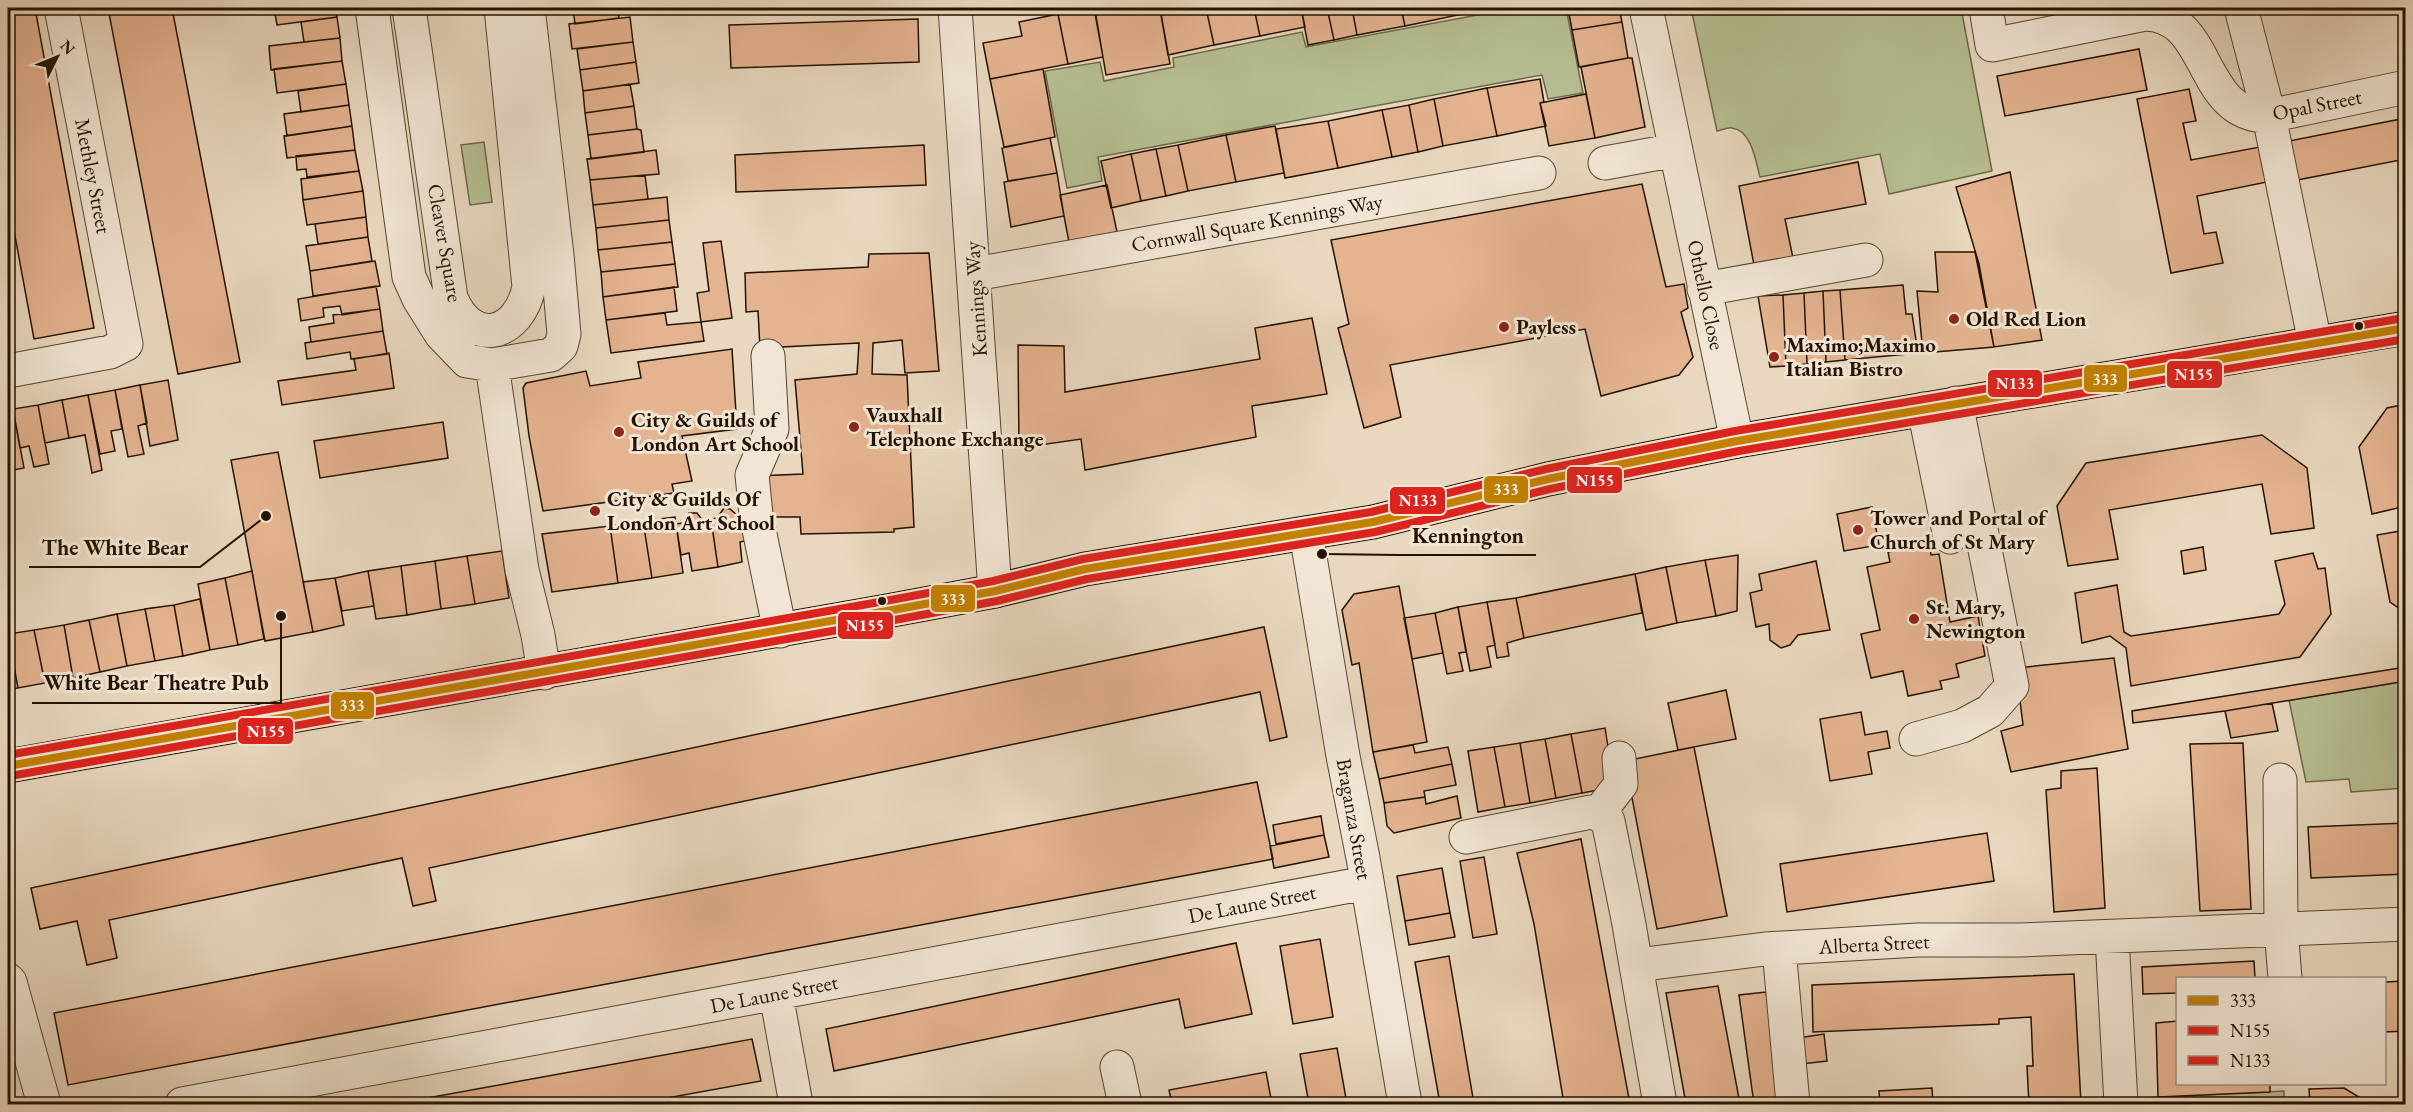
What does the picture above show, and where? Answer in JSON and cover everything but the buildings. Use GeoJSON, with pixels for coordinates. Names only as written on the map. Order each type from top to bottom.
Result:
{"type":"FeatureCollection","features":[{"type":"Feature","properties":{"kind":"highway"},"geometry":{"type":"LineString","coordinates":[[8,766],[780,631],[995,591],[1085,569],[1372,522],[1548,479],[1737,441],[2406,328]]}},
{"type":"Feature","properties":{"kind":"street","name":"Methley Street"},"geometry":{"type":"LineString","coordinates":[[8,371],[110,352],[126,344],[61,8]]}},
{"type":"Feature","properties":{"kind":"street","name":"Cleaver Square"},"geometry":{"type":"LineString","coordinates":[[372,8],[409,277],[418,299],[447,341],[467,361],[492,365],[550,355],[561,346],[564,334],[528,8]]}},
{"type":"Feature","properties":{"kind":"street","name":"Cleaver Square"},"geometry":{"type":"LineString","coordinates":[[409,8],[451,298],[459,316],[467,324],[489,330],[505,326],[519,313],[525,304],[529,287],[501,8]]}},
{"type":"Feature","properties":{"kind":"street","name":"Kennings Way"},"geometry":{"type":"LineString","coordinates":[[955,8],[995,591]]}},
{"type":"Feature","properties":{"kind":"street"},"geometry":{"type":"LineString","coordinates":[[1605,163],[1676,150],[1646,8]]}},
{"type":"Feature","properties":{"kind":"street","name":"Opal Street"},"geometry":{"type":"LineString","coordinates":[[1986,8],[1992,45],[2145,14],[2167,17],[2187,34],[2223,95],[2230,103],[2247,114],[2269,116],[2406,87]]}},
{"type":"Feature","properties":{"kind":"street"},"geometry":{"type":"LineString","coordinates":[[2241,8],[2269,116],[2315,343]]}},
{"type":"Feature","properties":{"kind":"street","name":"Othello Close"},"geometry":{"type":"LineString","coordinates":[[1676,150],[1737,441]]}},
{"type":"Feature","properties":{"kind":"street","name":"Cornwall Square Kennings Way"},"geometry":{"type":"LineString","coordinates":[[975,274],[1539,173]]}},
{"type":"Feature","properties":{"kind":"street"},"geometry":{"type":"LineString","coordinates":[[1704,289],[1866,260]]}},
{"type":"Feature","properties":{"kind":"street"},"geometry":{"type":"LineString","coordinates":[[768,356],[771,429],[752,475],[756,515],[780,631]]}},
{"type":"Feature","properties":{"kind":"street"},"geometry":{"type":"LineString","coordinates":[[492,365],[522,570],[532,608],[544,673]]}},
{"type":"Feature","properties":{"kind":"street"},"geometry":{"type":"LineString","coordinates":[[1916,739],[1962,726],[1989,711],[2012,686],[1956,403]]}},
{"type":"Feature","properties":{"kind":"street"},"geometry":{"type":"LineString","coordinates":[[1923,410],[1950,537]]}},
{"type":"Feature","properties":{"kind":"street","name":"Braganza Street"},"geometry":{"type":"LineString","coordinates":[[1306,533],[1405,1104]]}},
{"type":"Feature","properties":{"kind":"street"},"geometry":{"type":"LineString","coordinates":[[1598,814],[1621,784],[1619,758]]}},
{"type":"Feature","properties":{"kind":"street"},"geometry":{"type":"LineString","coordinates":[[2280,780],[2281,929],[2285,977]]}},
{"type":"Feature","properties":{"kind":"street"},"geometry":{"type":"LineString","coordinates":[[1466,837],[1590,812],[1608,821],[1637,965],[1660,1104]]}},
{"type":"Feature","properties":{"kind":"street","name":"De Laune Street"},"geometry":{"type":"LineString","coordinates":[[182,1104],[1366,883]]}},
{"type":"Feature","properties":{"kind":"street","name":"Alberta Street"},"geometry":{"type":"LineString","coordinates":[[1637,965],[1765,949],[1918,940],[2112,937],[2406,924]]}},
{"type":"Feature","properties":{"kind":"street"},"geometry":{"type":"LineString","coordinates":[[2112,937],[2121,1104]]}},
{"type":"Feature","properties":{"kind":"street"},"geometry":{"type":"LineString","coordinates":[[1779,949],[1793,1104]]}},
{"type":"Feature","properties":{"kind":"street"},"geometry":{"type":"LineString","coordinates":[[8,980],[44,1104]]}},
{"type":"Feature","properties":{"kind":"street"},"geometry":{"type":"LineString","coordinates":[[776,994],[796,1104]]}},
{"type":"Feature","properties":{"kind":"street"},"geometry":{"type":"LineString","coordinates":[[1117,1067],[1125,1104]]}},
{"type":"Feature","properties":{"kind":"green space"},"geometry":{"type":"Polygon","coordinates":[[[1515,8],[1566,8],[1583,93],[1548,99],[1542,75],[1098,157],[1102,181],[1067,188],[1045,71],[1100,62],[1104,81],[1174,67],[1173,58],[1302,32],[1306,47],[1515,8]]]}},
{"type":"Feature","properties":{"kind":"green space"},"geometry":{"type":"Polygon","coordinates":[[[1691,8],[1961,8],[1992,171],[1889,194],[1880,154],[1760,177],[1752,148],[1744,135],[1732,128],[1717,131],[1691,8]]]}},
{"type":"Feature","properties":{"kind":"green space"},"geometry":{"type":"Polygon","coordinates":[[[484,142],[492,202],[470,205],[461,145],[484,142]]]}},
{"type":"Feature","properties":{"kind":"green space"},"geometry":{"type":"Polygon","coordinates":[[[2405,681],[2405,788],[2351,792],[2349,779],[2306,782],[2289,700],[2405,681]]]}},
{"type":"Feature","properties":{"kind":"green space"},"geometry":{"type":"Polygon","coordinates":[[[2284,1091],[2284,1104],[2143,1104],[2142,1098],[2284,1091]]]}},
{"type":"Feature","properties":{"kind":"transit line","name":"N133"},"geometry":{"type":"LineString","coordinates":[[8,755],[885,601],[993,581],[1083,559],[1371,512],[1546,469],[1735,431],[2404,318]]}},
{"type":"Feature","properties":{"kind":"transit line","name":"333"},"geometry":{"type":"LineString","coordinates":[[8,766],[887,611],[995,591],[1085,569],[1373,522],[1548,479],[1737,441],[2406,328]]}},
{"type":"Feature","properties":{"kind":"transit line","name":"N155"},"geometry":{"type":"LineString","coordinates":[[10,776],[889,621],[997,601],[1087,579],[1375,532],[1550,489],[1739,451],[2406,339]]}},
{"type":"Feature","properties":{"kind":"place","name":"Old Red Lion"},"geometry":{"type":"Point","coordinates":[1954,319]}},
{"type":"Feature","properties":{"kind":"place","name":"Payless"},"geometry":{"type":"Point","coordinates":[1504,327]}},
{"type":"Feature","properties":{"kind":"place","name":"Maximo;Maximo Italian Bistro"},"geometry":{"type":"Point","coordinates":[1774,357]}},
{"type":"Feature","properties":{"kind":"place","name":"Vauxhall Telephone Exchange"},"geometry":{"type":"Point","coordinates":[854,427]}},
{"type":"Feature","properties":{"kind":"place","name":"City & Guilds of London Art School"},"geometry":{"type":"Point","coordinates":[619,432]}},
{"type":"Feature","properties":{"kind":"place","name":"City & Guilds Of London Art School"},"geometry":{"type":"Point","coordinates":[595,511]}},
{"type":"Feature","properties":{"kind":"place","name":"The White Bear"},"geometry":{"type":"Point","coordinates":[266,516]}},
{"type":"Feature","properties":{"kind":"place","name":"Tower and Portal of Church of St Mary"},"geometry":{"type":"Point","coordinates":[1858,530]}},
{"type":"Feature","properties":{"kind":"place","name":"Kennington"},"geometry":{"type":"Point","coordinates":[1322,554]}},
{"type":"Feature","properties":{"kind":"place","name":"White Bear Theatre Pub"},"geometry":{"type":"Point","coordinates":[281,616]}},
{"type":"Feature","properties":{"kind":"place","name":"St. Mary, Newington"},"geometry":{"type":"Point","coordinates":[1914,619]}}]}
